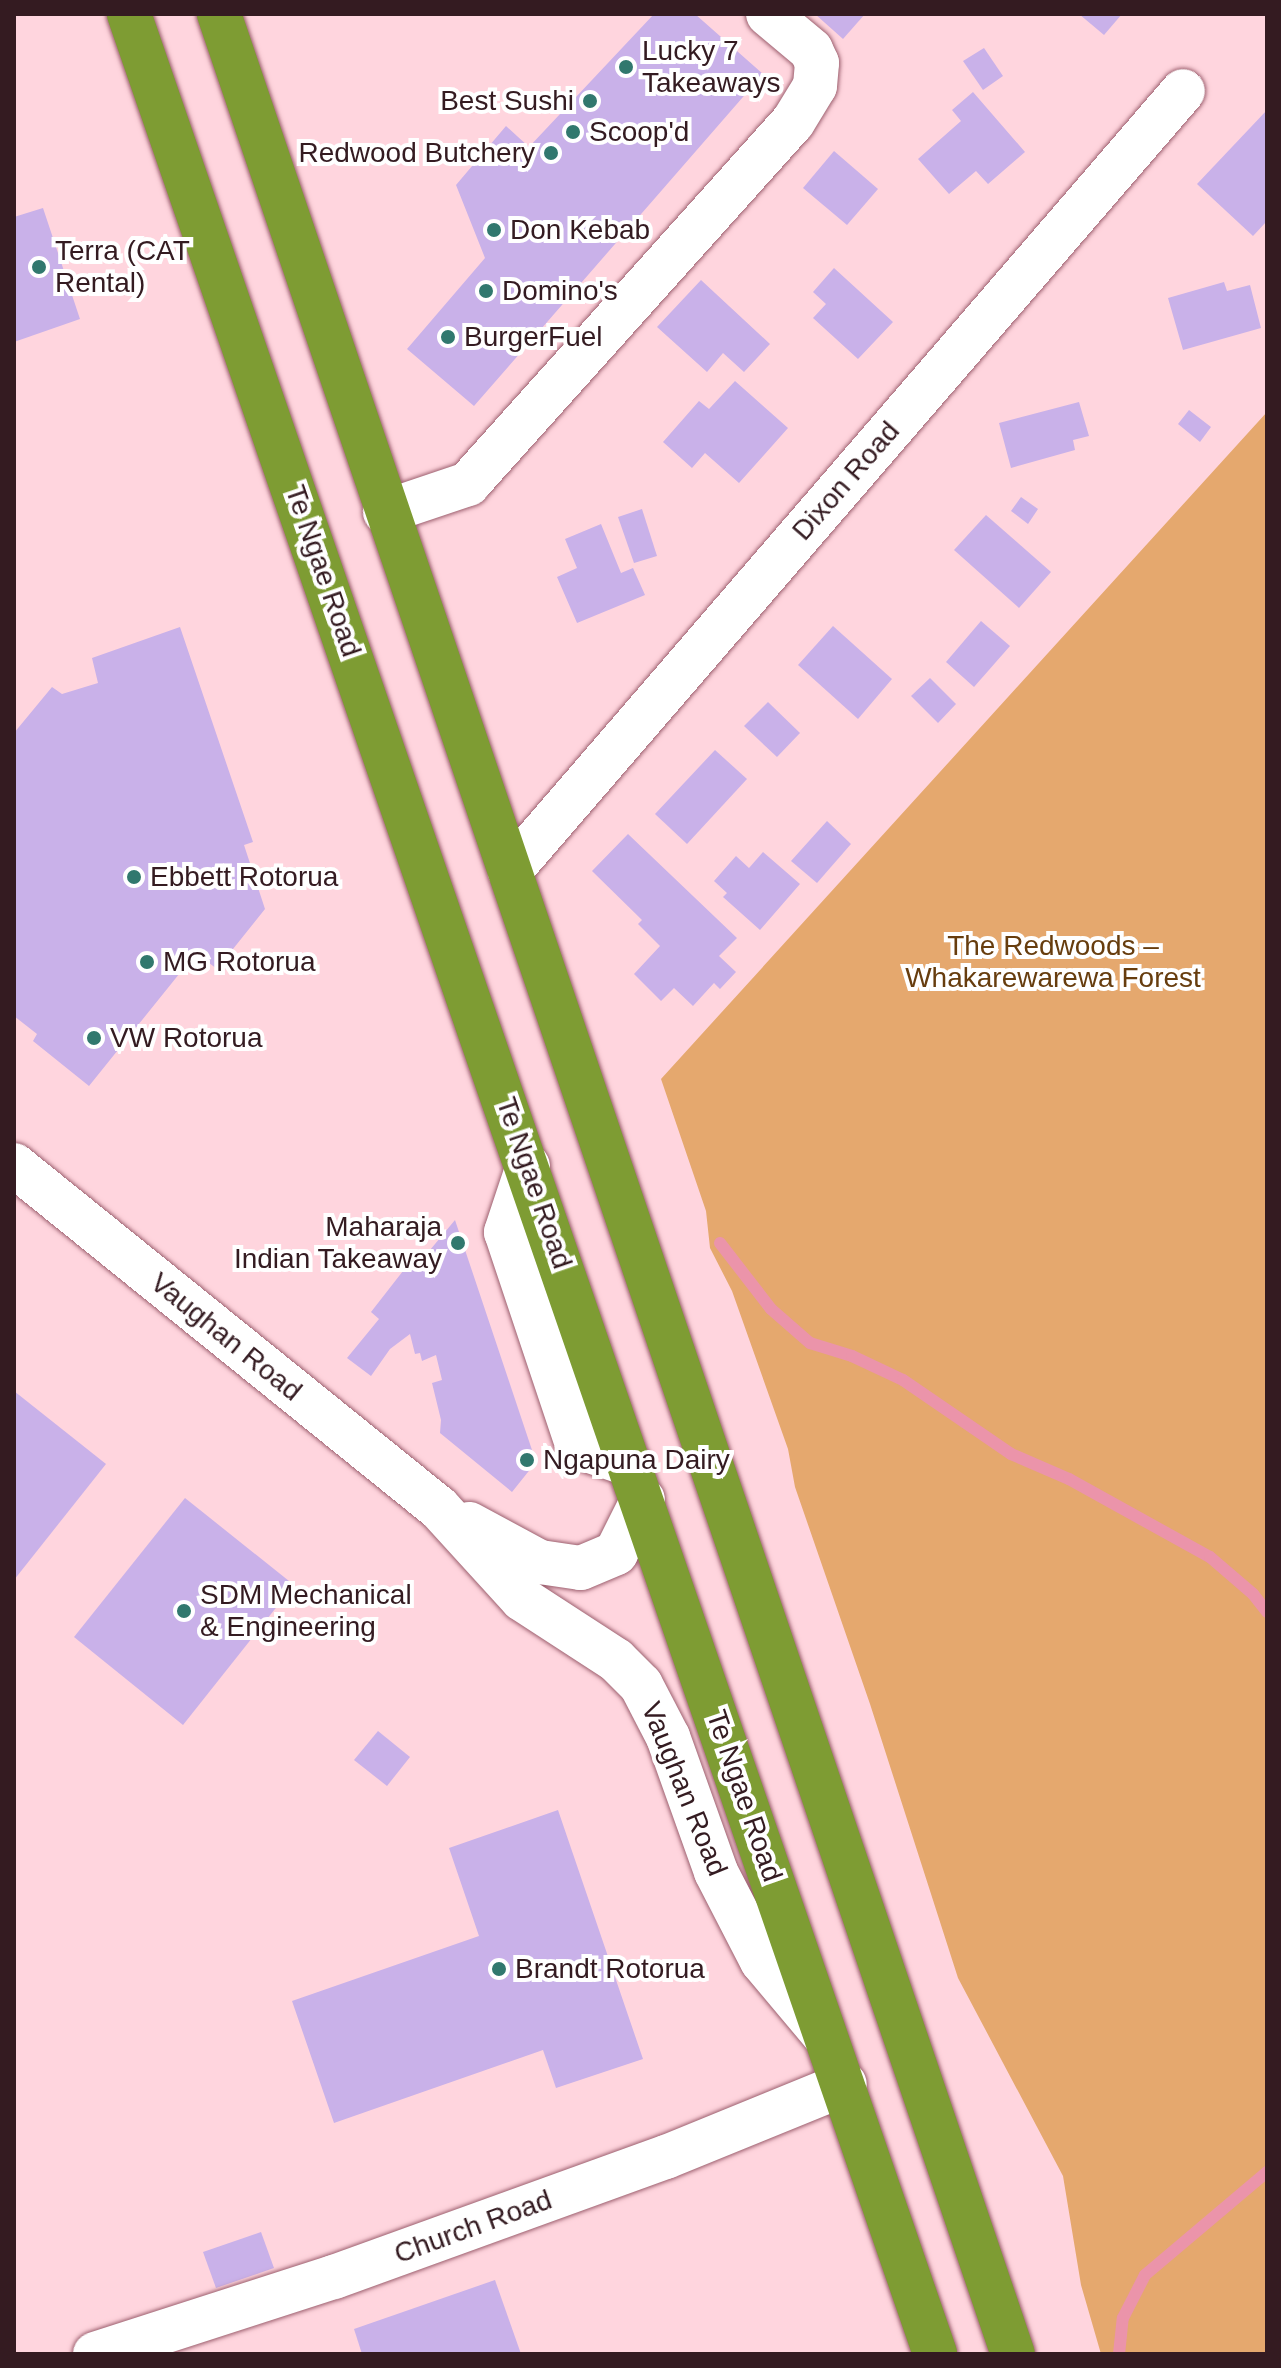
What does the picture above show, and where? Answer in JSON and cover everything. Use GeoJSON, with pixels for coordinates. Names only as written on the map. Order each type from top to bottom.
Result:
{"type":"FeatureCollection","features":[{"type":"Feature","properties":{"kind":"highway","name":"Te Ngae Road"},"geometry":{"type":"LineString","coordinates":[[129,14],[637,1482],[825,2036],[845,2084],[935,2354]]}},
{"type":"Feature","properties":{"kind":"highway"},"geometry":{"type":"LineString","coordinates":[[219,14],[385,512],[510,871],[1013,2354]]}},
{"type":"Feature","properties":{"kind":"street"},"geometry":{"type":"LineString","coordinates":[[385,512],[468,484],[793,122],[815,86],[817,63],[811,50],[768,14]]}},
{"type":"Feature","properties":{"kind":"street","name":"Dixon Road"},"geometry":{"type":"LineString","coordinates":[[510,871],[1183,91]]}},
{"type":"Feature","properties":{"kind":"street","name":"Vaughan Road"},"geometry":{"type":"LineString","coordinates":[[14,1165],[439,1508],[522,1599],[616,1660],[641,1685],[668,1737],[716,1872],[762,1961],[825,2036]]}},
{"type":"Feature","properties":{"kind":"street","name":"Vaughan Road"},"geometry":{"type":"LineString","coordinates":[[439,1508],[540,1562],[581,1568],[616,1553],[637,1482]]}},
{"type":"Feature","properties":{"kind":"street","name":"Church Road"},"geometry":{"type":"LineString","coordinates":[[95,2354],[334,2277],[704,2142],[845,2084]]}},
{"type":"Feature","properties":{"kind":"green space","name":"The Redwoods – Whakarewarewa Forest"},"geometry":{"type":"Polygon","coordinates":[[[1267,412],[1267,2354],[1101,2354],[1081,2285],[1063,2176],[958,1978],[870,1704],[795,1487],[788,1449],[732,1291],[710,1248],[706,1211],[661,1079],[1267,412]]]}},
{"type":"Feature","properties":{"kind":"building"},"geometry":{"type":"Polygon","coordinates":[[[654,14],[695,14],[763,74],[474,406],[407,349],[485,258],[456,185],[506,126],[529,147],[654,14]]]}},
{"type":"Feature","properties":{"kind":"building"},"geometry":{"type":"Polygon","coordinates":[[[815,14],[865,14],[843,39],[815,14]]]}},
{"type":"Feature","properties":{"kind":"building"},"geometry":{"type":"Polygon","coordinates":[[[1079,14],[1122,14],[1104,35],[1079,14]]]}},
{"type":"Feature","properties":{"kind":"building"},"geometry":{"type":"Polygon","coordinates":[[[984,48],[1003,76],[983,90],[963,61],[984,48]]]}},
{"type":"Feature","properties":{"kind":"building"},"geometry":{"type":"Polygon","coordinates":[[[973,92],[1025,152],[988,184],[976,171],[949,194],[918,159],[961,121],[952,110],[973,92]]]}},
{"type":"Feature","properties":{"kind":"building"},"geometry":{"type":"Polygon","coordinates":[[[1267,110],[1267,221],[1253,236],[1197,184],[1267,110]]]}},
{"type":"Feature","properties":{"kind":"building"},"geometry":{"type":"Polygon","coordinates":[[[834,151],[878,189],[847,225],[803,188],[834,151]]]}},
{"type":"Feature","properties":{"kind":"building","name":"Terra (CAT Rental)"},"geometry":{"type":"Polygon","coordinates":[[[43,208],[80,319],[14,342],[14,217],[43,208]]]}},
{"type":"Feature","properties":{"kind":"building"},"geometry":{"type":"Polygon","coordinates":[[[834,268],[893,322],[858,359],[813,318],[826,304],[813,292],[834,268]]]}},
{"type":"Feature","properties":{"kind":"building"},"geometry":{"type":"Polygon","coordinates":[[[701,280],[770,344],[744,372],[723,353],[707,372],[657,327],[701,280]]]}},
{"type":"Feature","properties":{"kind":"building"},"geometry":{"type":"Polygon","coordinates":[[[1224,282],[1227,291],[1250,285],[1261,328],[1183,350],[1168,298],[1224,282]]]}},
{"type":"Feature","properties":{"kind":"building"},"geometry":{"type":"Polygon","coordinates":[[[735,381],[788,428],[739,483],[705,453],[692,468],[663,442],[699,401],[709,409],[735,381]]]}},
{"type":"Feature","properties":{"kind":"building"},"geometry":{"type":"Polygon","coordinates":[[[1079,402],[1089,436],[1073,440],[1075,450],[1011,468],[999,423],[1079,402]]]}},
{"type":"Feature","properties":{"kind":"building"},"geometry":{"type":"Polygon","coordinates":[[[1189,410],[1211,427],[1200,442],[1178,424],[1189,410]]]}},
{"type":"Feature","properties":{"kind":"building"},"geometry":{"type":"Polygon","coordinates":[[[1021,497],[1038,509],[1028,524],[1011,511],[1021,497]]]}},
{"type":"Feature","properties":{"kind":"building"},"geometry":{"type":"Polygon","coordinates":[[[642,509],[657,556],[634,563],[618,517],[642,509]]]}},
{"type":"Feature","properties":{"kind":"building"},"geometry":{"type":"Polygon","coordinates":[[[986,515],[1051,572],[1019,608],[954,550],[986,515]]]}},
{"type":"Feature","properties":{"kind":"building"},"geometry":{"type":"Polygon","coordinates":[[[601,524],[621,573],[633,568],[645,595],[577,623],[557,577],[577,568],[565,539],[601,524]]]}},
{"type":"Feature","properties":{"kind":"building"},"geometry":{"type":"Polygon","coordinates":[[[981,621],[1010,646],[974,687],[946,662],[981,621]]]}},
{"type":"Feature","properties":{"kind":"building"},"geometry":{"type":"Polygon","coordinates":[[[833,626],[892,679],[858,719],[798,665],[833,626]]]}},
{"type":"Feature","properties":{"kind":"building","name":"Ebbett Rotorua"},"geometry":{"type":"Polygon","coordinates":[[[180,627],[253,842],[244,845],[265,909],[217,969],[196,953],[89,1086],[33,1041],[37,1034],[14,1016],[14,733],[52,687],[62,694],[98,683],[92,658],[180,627]]]}},
{"type":"Feature","properties":{"kind":"building"},"geometry":{"type":"Polygon","coordinates":[[[930,678],[956,704],[938,723],[911,696],[930,678]]]}},
{"type":"Feature","properties":{"kind":"building"},"geometry":{"type":"Polygon","coordinates":[[[768,702],[800,733],[777,757],[744,726],[768,702]]]}},
{"type":"Feature","properties":{"kind":"building"},"geometry":{"type":"Polygon","coordinates":[[[715,750],[747,779],[687,844],[655,814],[715,750]]]}},
{"type":"Feature","properties":{"kind":"building"},"geometry":{"type":"Polygon","coordinates":[[[827,821],[851,844],[817,883],[791,861],[827,821]]]}},
{"type":"Feature","properties":{"kind":"building"},"geometry":{"type":"Polygon","coordinates":[[[628,834],[737,938],[719,956],[736,972],[720,989],[714,983],[693,1006],[674,988],[661,1001],[634,974],[660,946],[638,924],[642,920],[592,871],[628,834]]]}},
{"type":"Feature","properties":{"kind":"building"},"geometry":{"type":"Polygon","coordinates":[[[763,852],[800,884],[760,930],[723,897],[727,893],[714,881],[736,856],[749,868],[763,852]]]}},
{"type":"Feature","properties":{"kind":"building"},"geometry":{"type":"Polygon","coordinates":[[[455,1220],[536,1462],[512,1492],[440,1433],[441,1420],[432,1383],[442,1380],[436,1355],[422,1361],[420,1353],[415,1354],[410,1334],[390,1349],[371,1376],[347,1358],[379,1319],[371,1312],[410,1262],[415,1268],[455,1220]]]}},
{"type":"Feature","properties":{"kind":"building"},"geometry":{"type":"Polygon","coordinates":[[[14,1391],[106,1464],[14,1580],[14,1391]]]}},
{"type":"Feature","properties":{"kind":"building","name":"SDM Mechanical & Engineering"},"geometry":{"type":"Polygon","coordinates":[[[185,1498],[294,1585],[183,1725],[74,1637],[185,1498]]]}},
{"type":"Feature","properties":{"kind":"building"},"geometry":{"type":"Polygon","coordinates":[[[378,1731],[410,1757],[387,1786],[354,1760],[378,1731]]]}},
{"type":"Feature","properties":{"kind":"building","name":"Brandt Rotorua"},"geometry":{"type":"Polygon","coordinates":[[[558,1810],[643,2059],[556,2088],[543,2050],[334,2123],[292,2001],[479,1936],[449,1848],[558,1810]]]}},
{"type":"Feature","properties":{"kind":"building"},"geometry":{"type":"Polygon","coordinates":[[[261,2232],[274,2268],[216,2288],[203,2252],[261,2232]]]}},
{"type":"Feature","properties":{"kind":"building"},"geometry":{"type":"Polygon","coordinates":[[[495,2280],[521,2354],[362,2354],[354,2329],[495,2280]]]}},
{"type":"Feature","properties":{"kind":"waterway"},"geometry":{"type":"LineString","coordinates":[[720,1243],[771,1309],[810,1343],[852,1356],[903,1380],[1011,1454],[1069,1479],[1210,1557],[1253,1594],[1267,1612]]}},
{"type":"Feature","properties":{"kind":"waterway"},"geometry":{"type":"LineString","coordinates":[[1119,2354],[1123,2318],[1145,2275],[1267,2172]]}},
{"type":"Feature","properties":{"kind":"place","name":"Lucky 7 Takeaways"},"geometry":{"type":"Point","coordinates":[626,67]}},
{"type":"Feature","properties":{"kind":"place","name":"Best Sushi"},"geometry":{"type":"Point","coordinates":[590,101]}},
{"type":"Feature","properties":{"kind":"place","name":"Scoop'd"},"geometry":{"type":"Point","coordinates":[573,132]}},
{"type":"Feature","properties":{"kind":"place","name":"Redwood Butchery"},"geometry":{"type":"Point","coordinates":[551,153]}},
{"type":"Feature","properties":{"kind":"place","name":"Don Kebab"},"geometry":{"type":"Point","coordinates":[494,230]}},
{"type":"Feature","properties":{"kind":"place","name":"Terra (CAT Rental)"},"geometry":{"type":"Point","coordinates":[39,267]}},
{"type":"Feature","properties":{"kind":"place","name":"Domino's"},"geometry":{"type":"Point","coordinates":[486,291]}},
{"type":"Feature","properties":{"kind":"place","name":"BurgerFuel"},"geometry":{"type":"Point","coordinates":[448,337]}},
{"type":"Feature","properties":{"kind":"place","name":"Ebbett Rotorua"},"geometry":{"type":"Point","coordinates":[134,877]}},
{"type":"Feature","properties":{"kind":"place","name":"MG Rotorua"},"geometry":{"type":"Point","coordinates":[147,962]}},
{"type":"Feature","properties":{"kind":"place","name":"VW Rotorua"},"geometry":{"type":"Point","coordinates":[94,1038]}},
{"type":"Feature","properties":{"kind":"place","name":"Maharaja Indian Takeaway"},"geometry":{"type":"Point","coordinates":[458,1243]}},
{"type":"Feature","properties":{"kind":"place","name":"Ngapuna Dairy"},"geometry":{"type":"Point","coordinates":[527,1460]}},
{"type":"Feature","properties":{"kind":"place","name":"SDM Mechanical & Engineering"},"geometry":{"type":"Point","coordinates":[184,1611]}},
{"type":"Feature","properties":{"kind":"place","name":"Brandt Rotorua"},"geometry":{"type":"Point","coordinates":[499,1969]}}]}
